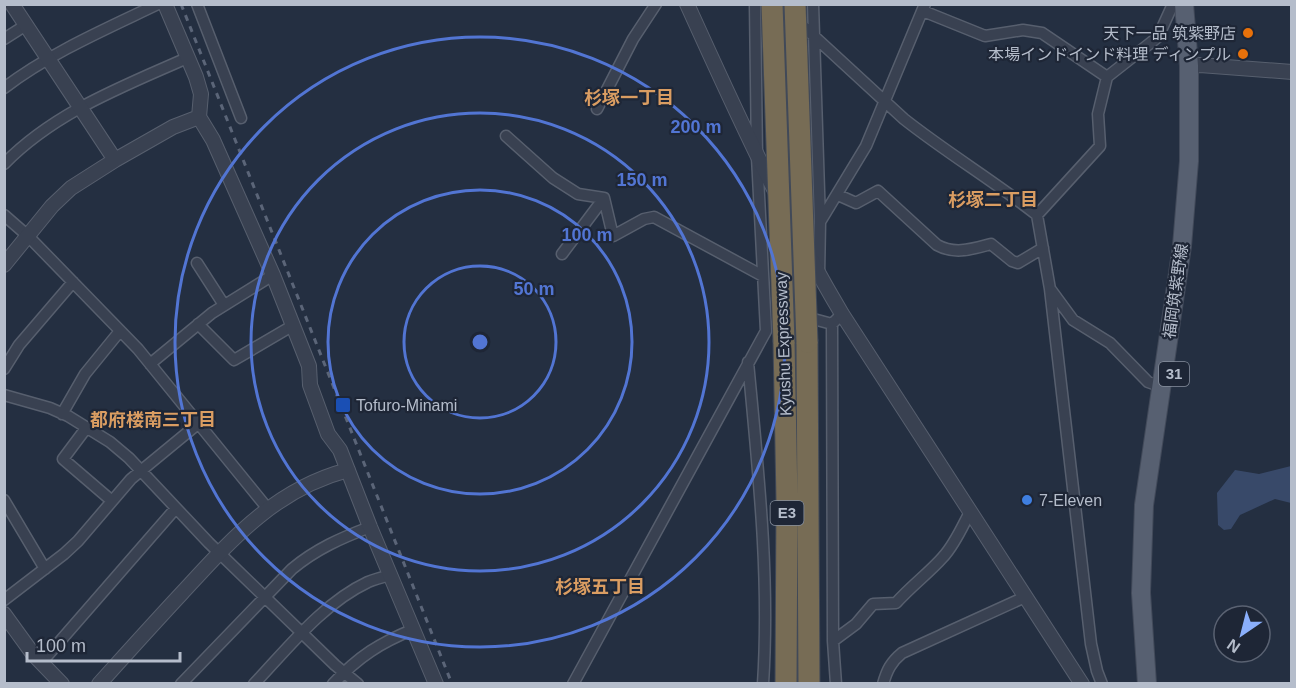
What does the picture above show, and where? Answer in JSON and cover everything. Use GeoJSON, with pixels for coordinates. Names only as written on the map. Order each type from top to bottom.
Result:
{"type":"FeatureCollection","features":[{"type":"Feature","properties":{"kind":"highway","name":"Kyushu Expressway"},"geometry":{"type":"LineString","coordinates":[[772,4],[784,342],[787,501],[786,684]]}},
{"type":"Feature","properties":{"kind":"highway","name":"Kyushu Expressway"},"geometry":{"type":"LineString","coordinates":[[795,4],[807,342],[808,684]]}},
{"type":"Feature","properties":{"kind":"main road","name":"福岡筑紫野線"},"geometry":{"type":"LineString","coordinates":[[1159,684],[1154,594],[1156,505],[1193,244],[1200,162],[1194,65],[1184,4]]}},
{"type":"Feature","properties":{"kind":"main road","name":"福岡筑紫野線"},"geometry":{"type":"LineString","coordinates":[[1147,684],[1142,593],[1144,505],[1186,201],[1196,4]]}},
{"type":"Feature","properties":{"kind":"street"},"geometry":{"type":"LineString","coordinates":[[12,4],[115,160]]}},
{"type":"Feature","properties":{"kind":"street"},"geometry":{"type":"LineString","coordinates":[[4,88],[94,34],[158,4]]}},
{"type":"Feature","properties":{"kind":"street"},"geometry":{"type":"LineString","coordinates":[[165,4],[196,77],[201,94],[199,117],[213,140],[273,275],[309,366],[310,385],[328,434],[340,450],[436,684]]}},
{"type":"Feature","properties":{"kind":"street"},"geometry":{"type":"LineString","coordinates":[[196,4],[241,118]]}},
{"type":"Feature","properties":{"kind":"street"},"geometry":{"type":"LineString","coordinates":[[597,109],[633,39],[656,4]]}},
{"type":"Feature","properties":{"kind":"street"},"geometry":{"type":"LineString","coordinates":[[687,4],[757,157],[819,276],[837,319],[970,512],[1082,684]]}},
{"type":"Feature","properties":{"kind":"street"},"geometry":{"type":"LineString","coordinates":[[573,684],[766,331],[757,157],[755,4]]}},
{"type":"Feature","properties":{"kind":"street"},"geometry":{"type":"LineString","coordinates":[[779,4],[926,136],[1037,215],[1050,289],[1091,644],[1102,684]]}},
{"type":"Feature","properties":{"kind":"street"},"geometry":{"type":"LineString","coordinates":[[813,4],[820,222],[819,276]]}},
{"type":"Feature","properties":{"kind":"street"},"geometry":{"type":"LineString","coordinates":[[1037,215],[1100,146],[1098,114],[1107,77],[1158,37],[1173,4]]}},
{"type":"Feature","properties":{"kind":"street"},"geometry":{"type":"LineString","coordinates":[[820,222],[866,146],[924,8],[985,36],[1023,30],[1042,33],[1107,77]]}},
{"type":"Feature","properties":{"kind":"street"},"geometry":{"type":"LineString","coordinates":[[4,39],[26,25]]}},
{"type":"Feature","properties":{"kind":"street"},"geometry":{"type":"LineString","coordinates":[[4,164],[35,137],[81,106],[187,58]]}},
{"type":"Feature","properties":{"kind":"street"},"geometry":{"type":"LineString","coordinates":[[1194,65],[1292,72]]}},
{"type":"Feature","properties":{"kind":"street"},"geometry":{"type":"LineString","coordinates":[[4,265],[52,206],[71,188],[173,127],[199,117]]}},
{"type":"Feature","properties":{"kind":"street"},"geometry":{"type":"LineString","coordinates":[[506,136],[553,178],[578,194],[604,198]]}},
{"type":"Feature","properties":{"kind":"street"},"geometry":{"type":"LineString","coordinates":[[838,195],[856,203],[878,191],[937,245],[946,250],[960,252],[991,244],[1012,261],[1018,263],[1043,248]]}},
{"type":"Feature","properties":{"kind":"street"},"geometry":{"type":"LineString","coordinates":[[604,198],[613,236],[644,219],[654,217],[763,276]]}},
{"type":"Feature","properties":{"kind":"street"},"geometry":{"type":"LineString","coordinates":[[562,254],[604,198]]}},
{"type":"Feature","properties":{"kind":"street"},"geometry":{"type":"LineString","coordinates":[[4,215],[28,236],[150,364],[268,509]]}},
{"type":"Feature","properties":{"kind":"street"},"geometry":{"type":"LineString","coordinates":[[197,263],[224,306]]}},
{"type":"Feature","properties":{"kind":"street"},"geometry":{"type":"LineString","coordinates":[[150,364],[198,324],[273,275]]}},
{"type":"Feature","properties":{"kind":"street"},"geometry":{"type":"LineString","coordinates":[[4,369],[20,345],[73,282]]}},
{"type":"Feature","properties":{"kind":"street"},"geometry":{"type":"LineString","coordinates":[[1050,289],[1073,320],[1110,343],[1148,382],[1162,387]]}},
{"type":"Feature","properties":{"kind":"street"},"geometry":{"type":"LineString","coordinates":[[764,306],[837,319]]}},
{"type":"Feature","properties":{"kind":"street"},"geometry":{"type":"LineString","coordinates":[[836,684],[833,641],[837,319]]}},
{"type":"Feature","properties":{"kind":"street"},"geometry":{"type":"LineString","coordinates":[[198,324],[234,360],[292,326]]}},
{"type":"Feature","properties":{"kind":"street"},"geometry":{"type":"LineString","coordinates":[[62,414],[85,374],[120,331]]}},
{"type":"Feature","properties":{"kind":"street"},"geometry":{"type":"LineString","coordinates":[[748,361],[766,565],[766,640],[763,684]]}},
{"type":"Feature","properties":{"kind":"street"},"geometry":{"type":"LineString","coordinates":[[4,395],[32,402],[62,414],[110,442],[264,597],[358,684]]}},
{"type":"Feature","properties":{"kind":"street"},"geometry":{"type":"LineString","coordinates":[[4,600],[78,541],[141,471],[199,423]]}},
{"type":"Feature","properties":{"kind":"street"},"geometry":{"type":"LineString","coordinates":[[87,427],[63,459],[112,501]]}},
{"type":"Feature","properties":{"kind":"street"},"geometry":{"type":"LineString","coordinates":[[99,684],[247,525],[297,490],[348,470]]}},
{"type":"Feature","properties":{"kind":"street"},"geometry":{"type":"LineString","coordinates":[[4,500],[45,569]]}},
{"type":"Feature","properties":{"kind":"street"},"geometry":{"type":"LineString","coordinates":[[41,663],[176,508]]}},
{"type":"Feature","properties":{"kind":"street"},"geometry":{"type":"LineString","coordinates":[[833,641],[856,624],[873,604],[896,603],[910,586],[941,560],[951,548],[970,512]]}},
{"type":"Feature","properties":{"kind":"street"},"geometry":{"type":"LineString","coordinates":[[181,684],[264,597],[305,558],[335,540],[370,527]]}},
{"type":"Feature","properties":{"kind":"street"},"geometry":{"type":"LineString","coordinates":[[254,684],[302,634],[341,599],[369,582],[391,575]]}},
{"type":"Feature","properties":{"kind":"street"},"geometry":{"type":"LineString","coordinates":[[883,684],[886,670],[902,653],[1025,597]]}},
{"type":"Feature","properties":{"kind":"street"},"geometry":{"type":"LineString","coordinates":[[4,614],[41,663],[62,684]]}},
{"type":"Feature","properties":{"kind":"street"},"geometry":{"type":"LineString","coordinates":[[333,684],[343,672],[368,651],[384,641],[414,629]]}},
{"type":"Feature","properties":{"kind":"water"},"geometry":{"type":"Polygon","coordinates":[[[1291,466],[1291,503],[1275,499],[1240,515],[1231,529],[1224,530],[1218,525],[1217,493],[1235,470],[1259,474],[1291,466]]]}},
{"type":"Feature","properties":{"kind":"railway"},"geometry":{"type":"LineString","coordinates":[[181,4],[452,684]]}},
{"type":"Feature","properties":{"kind":"place","name":"天下一品 筑紫野店"},"geometry":{"type":"Point","coordinates":[1248,33]}},
{"type":"Feature","properties":{"kind":"place","name":"本場インドインド料理 ディンプル"},"geometry":{"type":"Point","coordinates":[1243,54]}},
{"type":"Feature","properties":{"kind":"place","name":"Tofuro-Minami"},"geometry":{"type":"Point","coordinates":[343,405]}},
{"type":"Feature","properties":{"kind":"place","name":"7-Eleven"},"geometry":{"type":"Point","coordinates":[1027,500]}},
{"type":"Feature","properties":{"kind":"district","name":"杉塚一丁目"},"geometry":{"type":"Point","coordinates":[629,98]}},
{"type":"Feature","properties":{"kind":"district","name":"杉塚二丁目"},"geometry":{"type":"Point","coordinates":[993,200]}},
{"type":"Feature","properties":{"kind":"district","name":"都府楼南三丁目"},"geometry":{"type":"Point","coordinates":[153,420]}},
{"type":"Feature","properties":{"kind":"district","name":"杉塚五丁目"},"geometry":{"type":"Point","coordinates":[600,587]}}]}
